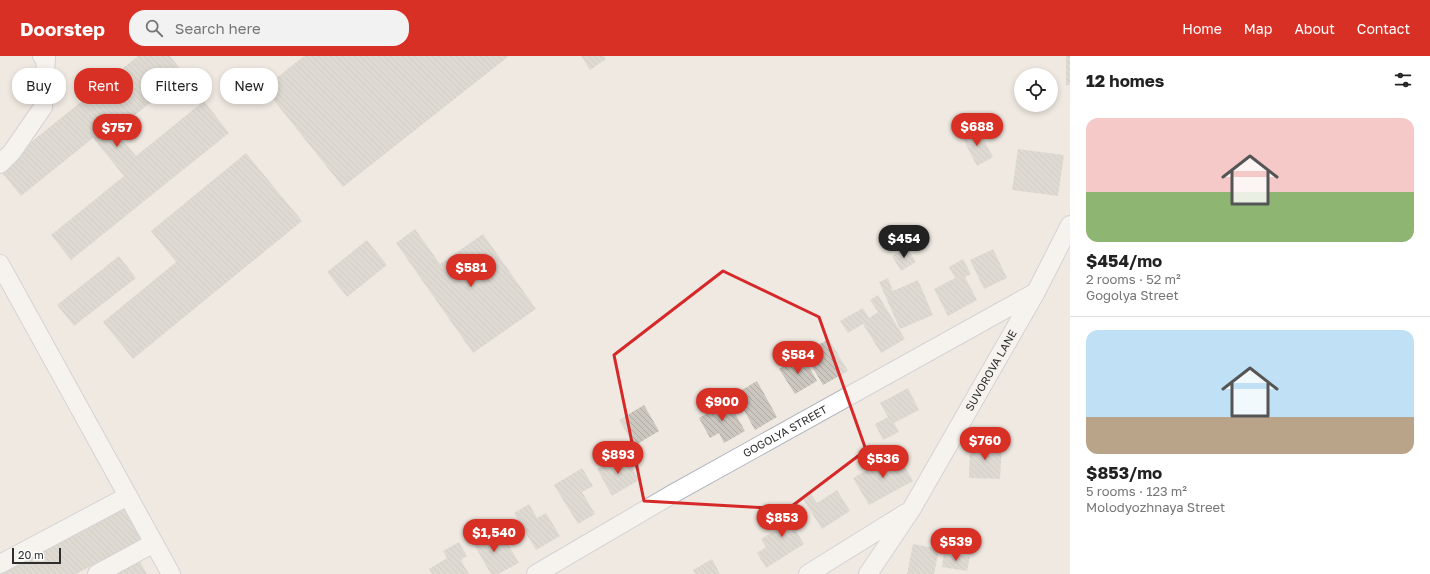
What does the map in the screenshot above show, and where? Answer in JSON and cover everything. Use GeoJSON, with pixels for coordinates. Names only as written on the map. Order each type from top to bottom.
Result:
{"type":"FeatureCollection","features":[{"type":"Feature","properties":{"kind":"street"},"geometry":{"type":"LineString","coordinates":[[0,164],[12,152],[43,107],[44,57]]}},
{"type":"Feature","properties":{"kind":"street","name":"SUVOROVA LANE"},"geometry":{"type":"LineString","coordinates":[[868,574],[911,510],[1036,292],[1070,225]]}},
{"type":"Feature","properties":{"kind":"street"},"geometry":{"type":"LineString","coordinates":[[0,264],[171,574]]}},
{"type":"Feature","properties":{"kind":"street","name":"GOGOLYA STREET"},"geometry":{"type":"LineString","coordinates":[[536,574],[683,488],[1036,292]]}},
{"type":"Feature","properties":{"kind":"street"},"geometry":{"type":"LineString","coordinates":[[0,564],[128,496]]}},
{"type":"Feature","properties":{"kind":"street"},"geometry":{"type":"LineString","coordinates":[[808,574],[911,510]]}},
{"type":"Feature","properties":{"kind":"street"},"geometry":{"type":"LineString","coordinates":[[97,574],[154,543]]}},
{"type":"Feature","properties":{"kind":"highlighted area"},"geometry":{"type":"Polygon","coordinates":[[[723,271],[819,317],[866,450],[788,509],[644,501],[614,355],[723,271]]]}},
{"type":"Feature","properties":{"kind":"building"},"geometry":{"type":"Polygon","coordinates":[[[138,56],[170,56],[179,68],[141,68],[141,104],[149,104],[115,131],[136,156],[200,104],[206,104],[229,133],[71,260],[51,235],[124,176],[93,138],[21,196],[0,170],[0,167],[78,104],[133,104],[133,68],[123,68],[138,56]]]}},
{"type":"Feature","properties":{"kind":"building"},"geometry":{"type":"Polygon","coordinates":[[[304,56],[509,56],[343,187],[277,104],[278,104],[278,77],[304,56]]]}},
{"type":"Feature","properties":{"kind":"building"},"geometry":{"type":"Polygon","coordinates":[[[581,56],[604,56],[606,59],[590,70],[581,56]]]}},
{"type":"Feature","properties":{"kind":"building"},"geometry":{"type":"Polygon","coordinates":[[[1066,56],[1070,56],[1070,85],[1066,85],[1066,56]]]}},
{"type":"Feature","properties":{"kind":"building"},"geometry":{"type":"Polygon","coordinates":[[[978,129],[993,157],[977,166],[962,137],[978,129]]]}},
{"type":"Feature","properties":{"kind":"building"},"geometry":{"type":"Polygon","coordinates":[[[1018,149],[1064,155],[1058,196],[1012,190],[1018,149]]]}},
{"type":"Feature","properties":{"kind":"building"},"geometry":{"type":"Polygon","coordinates":[[[246,153],[302,221],[133,359],[103,322],[176,262],[151,231],[246,153]]]}},
{"type":"Feature","properties":{"kind":"building"},"geometry":{"type":"Polygon","coordinates":[[[415,229],[440,264],[483,234],[536,309],[473,353],[396,243],[415,229]]]}},
{"type":"Feature","properties":{"kind":"building"},"geometry":{"type":"Polygon","coordinates":[[[367,240],[387,265],[347,297],[327,272],[367,240]]]}},
{"type":"Feature","properties":{"kind":"building"},"geometry":{"type":"Polygon","coordinates":[[[907,247],[916,262],[901,271],[892,256],[907,247]]]}},
{"type":"Feature","properties":{"kind":"building"},"geometry":{"type":"Polygon","coordinates":[[[993,249],[1007,278],[984,289],[970,260],[993,249]]]}},
{"type":"Feature","properties":{"kind":"building"},"geometry":{"type":"Polygon","coordinates":[[[119,256],[136,278],[74,326],[57,305],[119,256]]]}},
{"type":"Feature","properties":{"kind":"building"},"geometry":{"type":"Polygon","coordinates":[[[963,259],[971,274],[965,277],[977,300],[948,316],[934,289],[955,278],[949,267],[963,259]]]}},
{"type":"Feature","properties":{"kind":"building"},"geometry":{"type":"Polygon","coordinates":[[[888,278],[893,291],[918,280],[933,315],[900,329],[879,282],[888,278]]]}},
{"type":"Feature","properties":{"kind":"building"},"geometry":{"type":"Polygon","coordinates":[[[878,295],[905,339],[881,353],[863,324],[848,333],[840,321],[863,308],[869,318],[878,312],[870,300],[878,295]]]}},
{"type":"Feature","properties":{"kind":"building"},"geometry":{"type":"Polygon","coordinates":[[[829,339],[848,371],[823,385],[804,353],[829,339]]]}},
{"type":"Feature","properties":{"kind":"building"},"geometry":{"type":"Polygon","coordinates":[[[802,355],[817,381],[795,394],[779,369],[802,355]]]}},
{"type":"Feature","properties":{"kind":"building"},"geometry":{"type":"Polygon","coordinates":[[[757,381],[777,417],[755,430],[735,394],[757,381]]]}},
{"type":"Feature","properties":{"kind":"building"},"geometry":{"type":"Polygon","coordinates":[[[908,388],[919,410],[894,423],[899,432],[883,440],[875,424],[888,417],[880,403],[908,388]]]}},
{"type":"Feature","properties":{"kind":"building"},"geometry":{"type":"Polygon","coordinates":[[[724,394],[745,431],[724,443],[719,433],[710,438],[699,418],[723,404],[719,397],[724,394]]]}},
{"type":"Feature","properties":{"kind":"building"},"geometry":{"type":"Polygon","coordinates":[[[644,405],[659,431],[634,446],[619,420],[644,405]]]}},
{"type":"Feature","properties":{"kind":"building"},"geometry":{"type":"Polygon","coordinates":[[[970,444],[1002,445],[1000,479],[969,478],[970,444]]]}},
{"type":"Feature","properties":{"kind":"building"},"geometry":{"type":"Polygon","coordinates":[[[897,453],[913,481],[869,505],[853,478],[897,453]]]}},
{"type":"Feature","properties":{"kind":"building"},"geometry":{"type":"Polygon","coordinates":[[[624,454],[639,480],[612,496],[597,469],[624,454]]]}},
{"type":"Feature","properties":{"kind":"building"},"geometry":{"type":"Polygon","coordinates":[[[582,468],[593,486],[582,492],[595,514],[578,524],[554,485],[582,468]]]}},
{"type":"Feature","properties":{"kind":"building"},"geometry":{"type":"Polygon","coordinates":[[[837,490],[850,511],[822,529],[803,499],[811,494],[817,503],[837,490]]]}},
{"type":"Feature","properties":{"kind":"building"},"geometry":{"type":"Polygon","coordinates":[[[128,504],[146,537],[76,574],[0,574],[0,571],[128,504]]]}},
{"type":"Feature","properties":{"kind":"building"},"geometry":{"type":"Polygon","coordinates":[[[529,504],[537,518],[546,513],[560,536],[536,550],[514,513],[529,504]]]}},
{"type":"Feature","properties":{"kind":"building"},"geometry":{"type":"Polygon","coordinates":[[[791,505],[804,526],[796,531],[804,544],[766,568],[757,553],[766,547],[761,539],[781,527],[774,516],[791,505]]]}},
{"type":"Feature","properties":{"kind":"building"},"geometry":{"type":"Polygon","coordinates":[[[481,530],[488,542],[502,534],[519,563],[498,574],[491,574],[469,536],[481,530]]]}},
{"type":"Feature","properties":{"kind":"building"},"geometry":{"type":"Polygon","coordinates":[[[459,542],[467,556],[461,560],[469,574],[432,574],[429,569],[447,558],[443,551],[459,542]]]}},
{"type":"Feature","properties":{"kind":"building"},"geometry":{"type":"Polygon","coordinates":[[[913,544],[939,549],[934,574],[907,574],[913,544]]]}},
{"type":"Feature","properties":{"kind":"building"},"geometry":{"type":"Polygon","coordinates":[[[944,552],[970,557],[967,571],[942,567],[944,552]]]}},
{"type":"Feature","properties":{"kind":"building"},"geometry":{"type":"Polygon","coordinates":[[[138,558],[147,574],[107,574],[138,558]]]}},
{"type":"Feature","properties":{"kind":"building"},"geometry":{"type":"Polygon","coordinates":[[[712,559],[720,574],[695,574],[693,570],[712,559]]]}}]}
